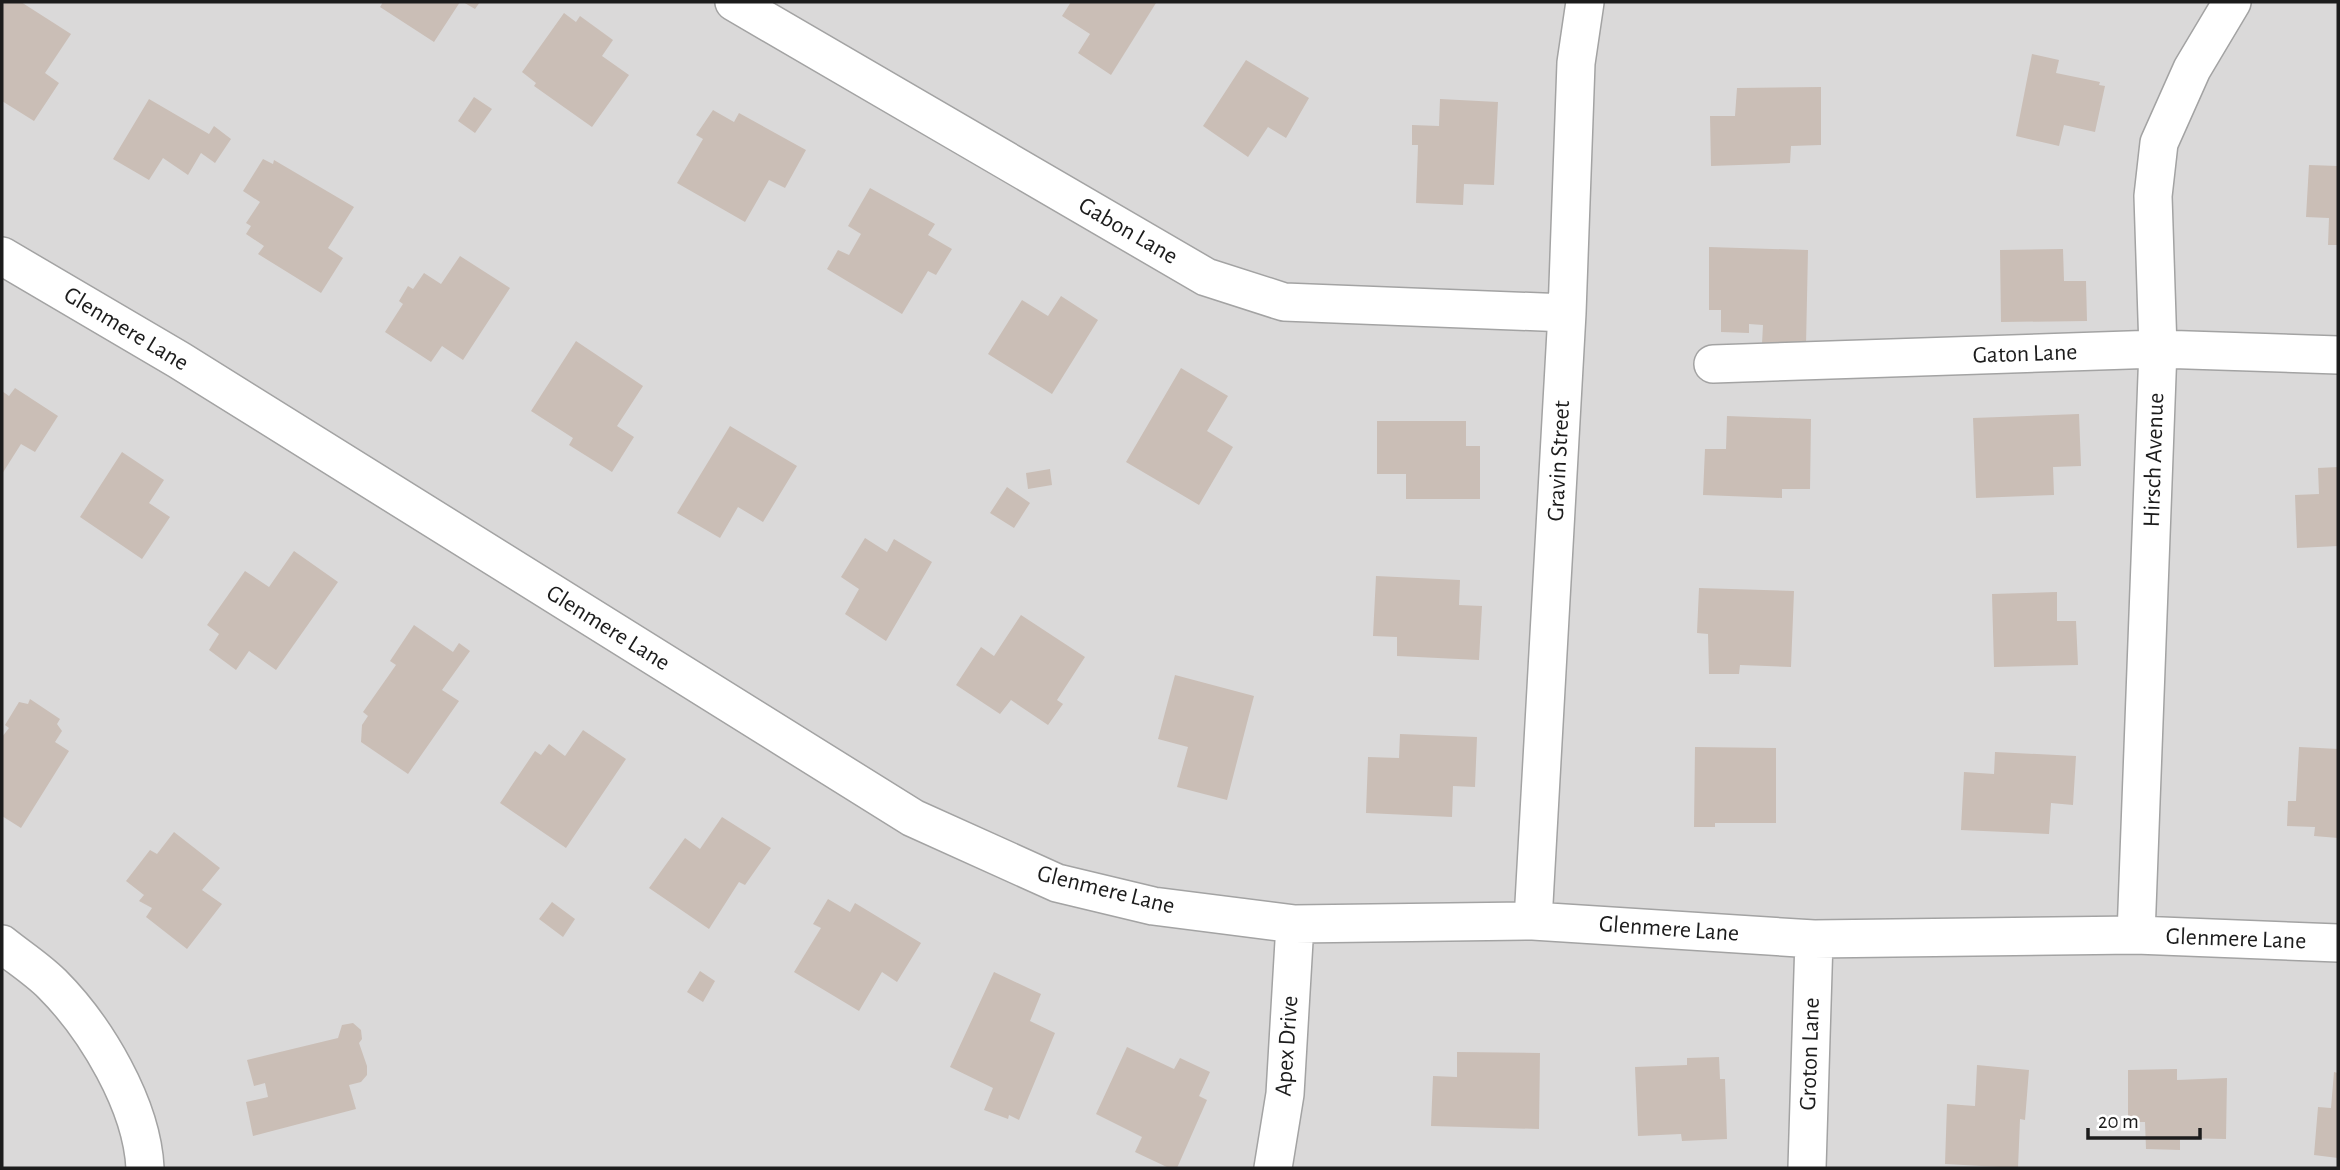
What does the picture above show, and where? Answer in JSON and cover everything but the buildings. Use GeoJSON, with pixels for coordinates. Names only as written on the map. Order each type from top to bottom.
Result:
{"type":"FeatureCollection","features":[{"type":"Feature","properties":{"kind":"street","name":"Gabon Lane"},"geometry":{"type":"LineString","coordinates":[[734,2],[1206,277],[1284,302],[1567,313]]}},
{"type":"Feature","properties":{"kind":"street","name":"Gravin Street"},"geometry":{"type":"LineString","coordinates":[[1533,920],[1567,313],[1576,63],[1585,2]]}},
{"type":"Feature","properties":{"kind":"street","name":"Hirsch Avenue"},"geometry":{"type":"LineString","coordinates":[[2136,935],[2158,349],[2153,196],[2160,143],[2193,69],[2232,2]]}},
{"type":"Feature","properties":{"kind":"street","name":"Glenmere Lane"},"geometry":{"type":"LineString","coordinates":[[2,256],[203,375],[913,818],[1057,883],[1153,906],[1294,924],[1533,920],[1814,939],[2136,935],[2338,943]]}},
{"type":"Feature","properties":{"kind":"street","name":"Gaton Lane"},"geometry":{"type":"LineString","coordinates":[[1713,364],[2158,349],[2338,355]]}},
{"type":"Feature","properties":{"kind":"street","name":"Apex Drive"},"geometry":{"type":"LineString","coordinates":[[1273,1168],[1285,1094],[1294,924]]}},
{"type":"Feature","properties":{"kind":"street","name":"Groton Lane"},"geometry":{"type":"LineString","coordinates":[[1807,1168],[1814,939]]}},
{"type":"Feature","properties":{"kind":"street"},"geometry":{"type":"LineString","coordinates":[[2,944],[53,985],[102,1047],[133,1109],[145,1168]]}},
{"type":"Feature","properties":{"kind":"shaded area"},"geometry":{"type":"Polygon","coordinates":[[[2,2],[2338,2],[2338,1168],[2,1168],[2,2]]]}}]}
